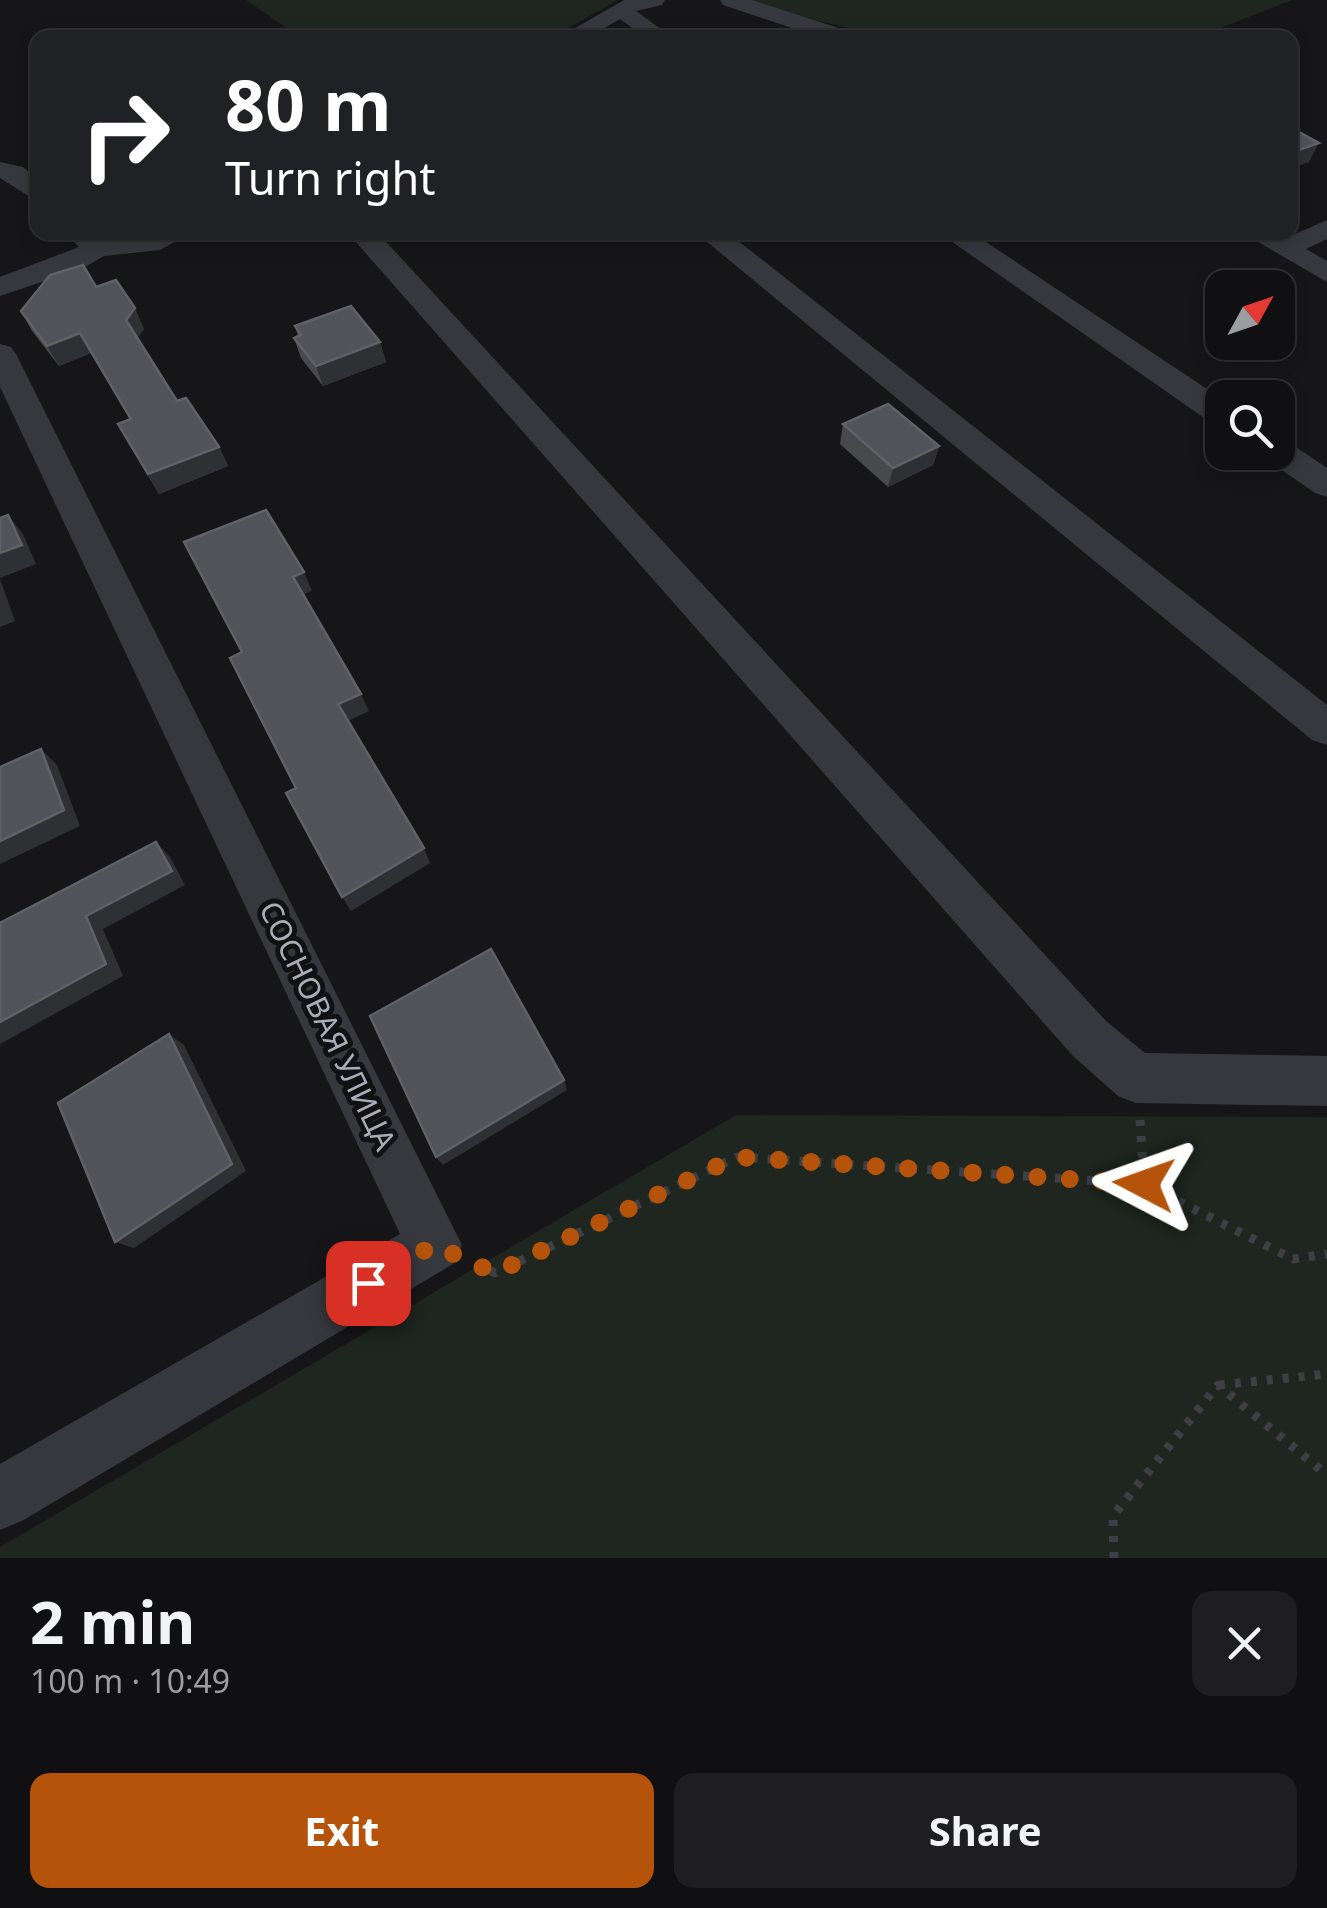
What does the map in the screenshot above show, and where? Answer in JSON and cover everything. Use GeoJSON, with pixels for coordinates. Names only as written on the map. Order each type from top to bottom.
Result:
{"type":"FeatureCollection","features":[{"type":"Feature","properties":{"kind":"street"},"geometry":{"type":"LineString","coordinates":[[585,30],[621,10],[654,0]]}},
{"type":"Feature","properties":{"kind":"street"},"geometry":{"type":"LineString","coordinates":[[732,0],[822,30]]}},
{"type":"Feature","properties":{"kind":"street"},"geometry":{"type":"LineString","coordinates":[[621,10],[650,30]]}},
{"type":"Feature","properties":{"kind":"street"},"geometry":{"type":"LineString","coordinates":[[0,170],[14,173],[30,187]]}},
{"type":"Feature","properties":{"kind":"street"},"geometry":{"type":"LineString","coordinates":[[1285,249],[1327,228]]}},
{"type":"Feature","properties":{"kind":"street"},"geometry":{"type":"LineString","coordinates":[[0,286],[74,262],[88,240],[150,244],[160,240]]}},
{"type":"Feature","properties":{"kind":"street"},"geometry":{"type":"LineString","coordinates":[[367,240],[1088,1038],[1136,1078],[1327,1080]]}},
{"type":"Feature","properties":{"kind":"street"},"geometry":{"type":"LineString","coordinates":[[720,240],[1327,728]]}},
{"type":"Feature","properties":{"kind":"street"},"geometry":{"type":"LineString","coordinates":[[964,240],[1205,403]]}},
{"type":"Feature","properties":{"kind":"street"},"geometry":{"type":"LineString","coordinates":[[1269,240],[1327,273]]}},
{"type":"Feature","properties":{"kind":"street","name":"СОСНОВАЯ УЛИЦА"},"geometry":{"type":"LineString","coordinates":[[0,354],[434,1245]]}},
{"type":"Feature","properties":{"kind":"street"},"geometry":{"type":"LineString","coordinates":[[1295,462],[1327,484]]}},
{"type":"Feature","properties":{"kind":"street"},"geometry":{"type":"LineString","coordinates":[[0,1499],[434,1245]]}},
{"type":"Feature","properties":{"kind":"path"},"geometry":{"type":"LineString","coordinates":[[1136,1078],[1144,1184]]}},
{"type":"Feature","properties":{"kind":"path"},"geometry":{"type":"LineString","coordinates":[[434,1245],[495,1273],[736,1157],[1144,1184],[1293,1259],[1327,1254]]}},
{"type":"Feature","properties":{"kind":"path"},"geometry":{"type":"LineString","coordinates":[[1114,1558],[1113,1516],[1218,1385],[1327,1374]]}},
{"type":"Feature","properties":{"kind":"path"},"geometry":{"type":"LineString","coordinates":[[1218,1385],[1327,1474]]}},
{"type":"Feature","properties":{"kind":"shaded area"},"geometry":{"type":"Polygon","coordinates":[[[246,0],[618,0],[564,30],[290,30],[246,0]]]}},
{"type":"Feature","properties":{"kind":"shaded area"},"geometry":{"type":"Polygon","coordinates":[[[732,0],[1292,0],[1215,30],[857,30],[732,0]]]}},
{"type":"Feature","properties":{"kind":"shaded area"},"geometry":{"type":"Polygon","coordinates":[[[736,1115],[1327,1117],[1327,1558],[0,1558],[0,1547],[736,1115]]]}},
{"type":"Feature","properties":{"kind":"building"},"geometry":{"type":"Polygon","coordinates":[[[1298,131],[1319,143],[1298,150],[1298,131]]]}},
{"type":"Feature","properties":{"kind":"building"},"geometry":{"type":"Polygon","coordinates":[[[83,265],[96,287],[116,280],[135,308],[126,320],[177,401],[186,398],[219,447],[148,474],[118,424],[131,419],[80,333],[47,346],[21,311],[50,275],[83,265]]]}},
{"type":"Feature","properties":{"kind":"building"},"geometry":{"type":"Polygon","coordinates":[[[351,306],[380,342],[316,366],[294,338],[301,335],[295,326],[351,306]]]}},
{"type":"Feature","properties":{"kind":"building"},"geometry":{"type":"Polygon","coordinates":[[[888,404],[939,446],[893,468],[843,424],[888,404]]]}},
{"type":"Feature","properties":{"kind":"building"},"geometry":{"type":"Polygon","coordinates":[[[266,510],[304,572],[293,577],[361,694],[338,704],[424,848],[342,897],[286,793],[296,788],[230,658],[242,652],[184,542],[266,510]]]}},
{"type":"Feature","properties":{"kind":"building"},"geometry":{"type":"Polygon","coordinates":[[[8,515],[22,545],[0,553],[0,518],[8,515]]]}},
{"type":"Feature","properties":{"kind":"building"},"geometry":{"type":"Polygon","coordinates":[[[41,749],[64,810],[0,841],[0,767],[41,749]]]}},
{"type":"Feature","properties":{"kind":"building"},"geometry":{"type":"Polygon","coordinates":[[[156,842],[172,871],[86,916],[106,964],[0,1022],[0,923],[156,842]]]}},
{"type":"Feature","properties":{"kind":"building"},"geometry":{"type":"Polygon","coordinates":[[[491,949],[564,1080],[436,1157],[370,1016],[491,949]]]}},
{"type":"Feature","properties":{"kind":"building"},"geometry":{"type":"Polygon","coordinates":[[[169,1034],[232,1164],[115,1242],[58,1103],[169,1034]]]}},
{"type":"Feature","properties":{"kind":"route"},"geometry":{"type":"LineString","coordinates":[[368,1283],[434,1245],[495,1273],[736,1157],[1144,1184]]}}]}
